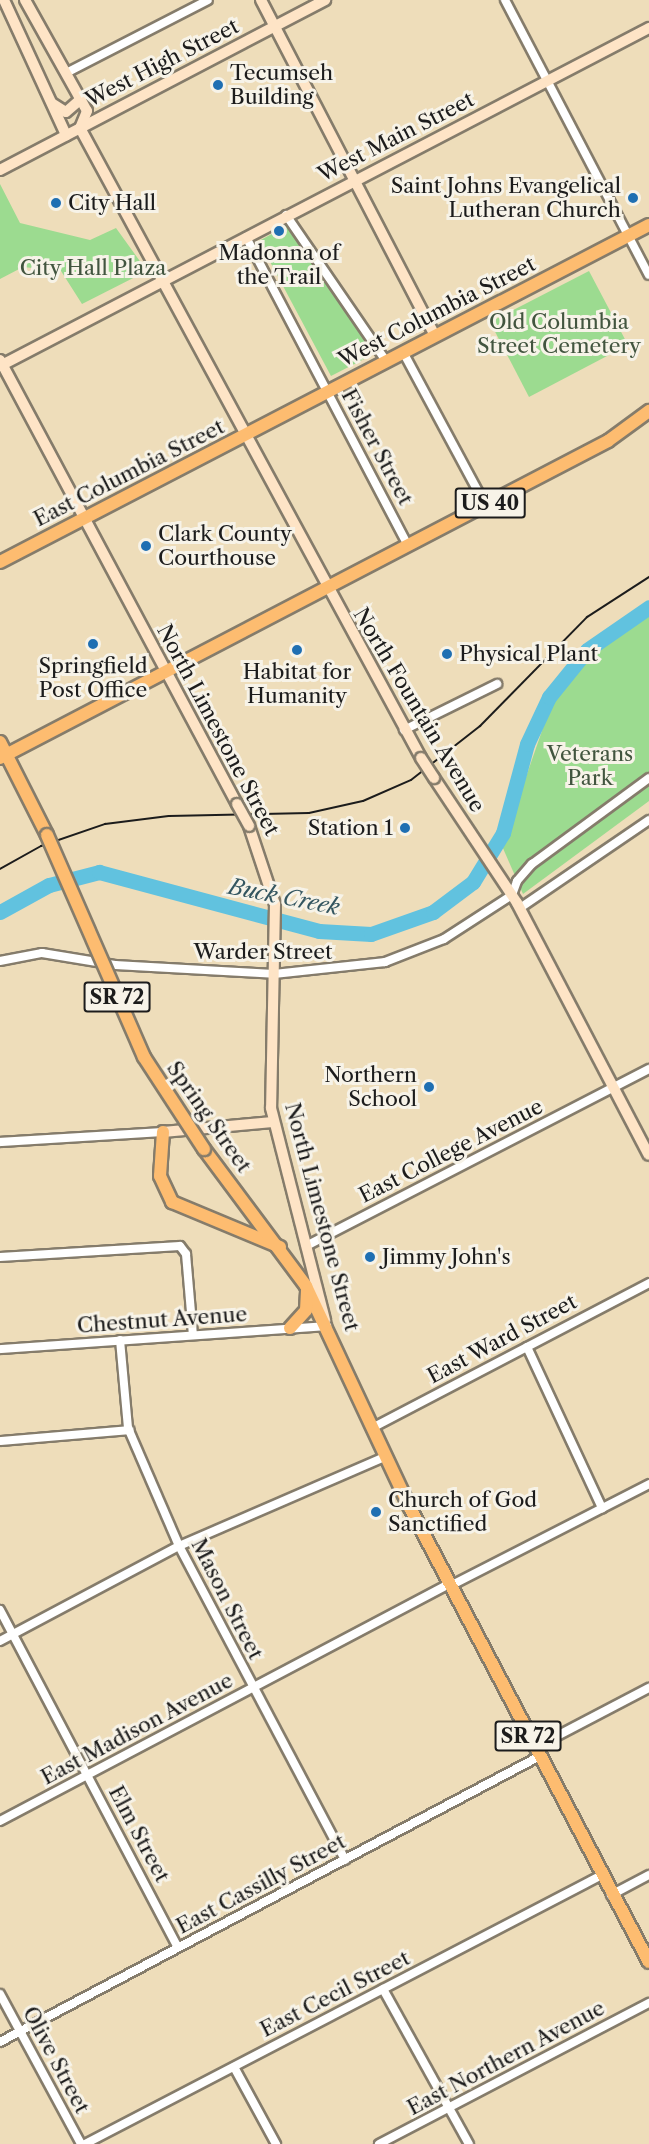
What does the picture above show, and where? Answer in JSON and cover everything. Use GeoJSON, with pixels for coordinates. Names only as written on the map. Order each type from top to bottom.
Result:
{"type":"FeatureCollection","features":[{"type":"Feature","properties":{"kind":"main road","name":"West Columbia Street"},"geometry":{"type":"LineString","coordinates":[[244,435],[649,225]]}},
{"type":"Feature","properties":{"kind":"main road","name":"US 40"},"geometry":{"type":"LineString","coordinates":[[3,756],[486,506],[626,431],[649,411]]}},
{"type":"Feature","properties":{"kind":"main road","name":"East Columbia Street"},"geometry":{"type":"LineString","coordinates":[[0,562],[244,435]]}},
{"type":"Feature","properties":{"kind":"main road","name":"SR 72"},"geometry":{"type":"LineString","coordinates":[[0,741],[3,756]]}},
{"type":"Feature","properties":{"kind":"main road","name":"Spring Street"},"geometry":{"type":"LineString","coordinates":[[3,756],[47,835],[144,1058],[204,1149],[281,1247],[306,1286],[327,1326]]}},
{"type":"Feature","properties":{"kind":"main road"},"geometry":{"type":"LineString","coordinates":[[163,1132],[160,1176],[172,1202],[281,1247]]}},
{"type":"Feature","properties":{"kind":"main road"},"geometry":{"type":"LineString","coordinates":[[290,1328],[306,1310],[306,1286]]}},
{"type":"Feature","properties":{"kind":"main road","name":"North Limestone Street"},"geometry":{"type":"LineString","coordinates":[[327,1326],[372,1428],[450,1585],[600,1876],[649,1962]]}},
{"type":"Feature","properties":{"kind":"street"},"geometry":{"type":"LineString","coordinates":[[4,0],[66,135]]}},
{"type":"Feature","properties":{"kind":"street"},"geometry":{"type":"LineString","coordinates":[[68,72],[208,0]]}},
{"type":"Feature","properties":{"kind":"street"},"geometry":{"type":"LineString","coordinates":[[261,0],[356,179],[435,336]]}},
{"type":"Feature","properties":{"kind":"street","name":"West High Street"},"geometry":{"type":"LineString","coordinates":[[0,170],[325,0]]}},
{"type":"Feature","properties":{"kind":"street"},"geometry":{"type":"LineString","coordinates":[[505,0],[649,275]]}},
{"type":"Feature","properties":{"kind":"street"},"geometry":{"type":"LineString","coordinates":[[8,13],[15,5],[27,3],[68,72],[87,111],[80,128]]}},
{"type":"Feature","properties":{"kind":"street","name":"West Main Street"},"geometry":{"type":"LineString","coordinates":[[1,363],[649,28]]}},
{"type":"Feature","properties":{"kind":"street"},"geometry":{"type":"LineString","coordinates":[[52,104],[66,112],[81,99]]}},
{"type":"Feature","properties":{"kind":"street","name":"North Fountain Avenue"},"geometry":{"type":"LineString","coordinates":[[80,128],[404,730],[520,908],[649,1155]]}},
{"type":"Feature","properties":{"kind":"street"},"geometry":{"type":"LineString","coordinates":[[286,215],[386,361]]}},
{"type":"Feature","properties":{"kind":"street","name":"Fisher Street"},"geometry":{"type":"LineString","coordinates":[[246,237],[408,546]]}},
{"type":"Feature","properties":{"kind":"street"},"geometry":{"type":"LineString","coordinates":[[404,352],[486,506]]}},
{"type":"Feature","properties":{"kind":"street","name":"North Limestone Street"},"geometry":{"type":"LineString","coordinates":[[1,363],[249,826],[271,885],[276,949],[269,1072],[273,1122],[327,1326]]}},
{"type":"Feature","properties":{"kind":"street"},"geometry":{"type":"LineString","coordinates":[[404,730],[497,684]]}},
{"type":"Feature","properties":{"kind":"street"},"geometry":{"type":"LineString","coordinates":[[512,895],[516,881],[532,864],[649,778]]}},
{"type":"Feature","properties":{"kind":"street"},"geometry":{"type":"LineString","coordinates":[[520,908],[649,820]]}},
{"type":"Feature","properties":{"kind":"street","name":"Warder Street"},"geometry":{"type":"LineString","coordinates":[[0,962],[42,953],[116,965],[274,974],[326,972],[403,956],[444,939],[512,895]]}},
{"type":"Feature","properties":{"kind":"street","name":"East College Avenue"},"geometry":{"type":"LineString","coordinates":[[306,1246],[649,1069]]}},
{"type":"Feature","properties":{"kind":"street"},"geometry":{"type":"LineString","coordinates":[[0,1142],[163,1132],[273,1122]]}},
{"type":"Feature","properties":{"kind":"street"},"geometry":{"type":"LineString","coordinates":[[0,1257],[180,1246],[186,1254],[193,1335]]}},
{"type":"Feature","properties":{"kind":"street","name":"East Ward Street"},"geometry":{"type":"LineString","coordinates":[[372,1428],[649,1283]]}},
{"type":"Feature","properties":{"kind":"street","name":"Chestnut Avenue"},"geometry":{"type":"LineString","coordinates":[[0,1349],[327,1326]]}},
{"type":"Feature","properties":{"kind":"street","name":"Mason Street"},"geometry":{"type":"LineString","coordinates":[[120,1341],[130,1430],[179,1546],[345,1860]]}},
{"type":"Feature","properties":{"kind":"street"},"geometry":{"type":"LineString","coordinates":[[527,1347],[602,1508]]}},
{"type":"Feature","properties":{"kind":"street"},"geometry":{"type":"LineString","coordinates":[[0,1441],[130,1430]]}},
{"type":"Feature","properties":{"kind":"street"},"geometry":{"type":"LineString","coordinates":[[0,1641],[179,1546],[386,1457]]}},
{"type":"Feature","properties":{"kind":"street","name":"East Madison Avenue"},"geometry":{"type":"LineString","coordinates":[[0,1821],[450,1585],[649,1484]]}},
{"type":"Feature","properties":{"kind":"street","name":"Elm Street"},"geometry":{"type":"LineString","coordinates":[[0,1610],[178,1947]]}},
{"type":"Feature","properties":{"kind":"street","name":"East Cassilly Street"},"geometry":{"type":"LineString","coordinates":[[0,2042],[345,1860],[649,1688]]}},
{"type":"Feature","properties":{"kind":"street"},"geometry":{"type":"LineString","coordinates":[[611,1895],[649,1875]]}},
{"type":"Feature","properties":{"kind":"street","name":"East Cecil Street"},"geometry":{"type":"LineString","coordinates":[[86,2144],[600,1876]]}},
{"type":"Feature","properties":{"kind":"street"},"geometry":{"type":"LineString","coordinates":[[383,1989],[469,2144]]}},
{"type":"Feature","properties":{"kind":"street","name":"Olive Street"},"geometry":{"type":"LineString","coordinates":[[0,1994],[81,2144]]}},
{"type":"Feature","properties":{"kind":"street","name":"East Northern Avenue"},"geometry":{"type":"LineString","coordinates":[[379,2144],[649,2003]]}},
{"type":"Feature","properties":{"kind":"street"},"geometry":{"type":"LineString","coordinates":[[234,2067],[276,2144]]}},
{"type":"Feature","properties":{"kind":"green space","name":"City Hall Plaza"},"geometry":{"type":"Polygon","coordinates":[[[0,184],[20,223],[90,240],[116,228],[147,271],[82,304],[61,271],[23,267],[0,279],[0,184]]]}},
{"type":"Feature","properties":{"kind":"green space"},"geometry":{"type":"Polygon","coordinates":[[[286,226],[374,354],[331,376],[259,241],[286,226]]]}},
{"type":"Feature","properties":{"kind":"green space","name":"Old Columbia Street Cemetery"},"geometry":{"type":"Polygon","coordinates":[[[589,271],[628,345],[529,397],[490,322],[589,271]]]}},
{"type":"Feature","properties":{"kind":"green space","name":"Veterans Park"},"geometry":{"type":"Polygon","coordinates":[[[649,614],[649,801],[523,894],[502,846],[552,702],[597,650],[649,614]]]}},
{"type":"Feature","properties":{"kind":"waterway","name":"Buck Creek"},"geometry":{"type":"LineString","coordinates":[[0,912],[49,885],[99,872],[319,931],[371,934],[433,912],[473,882],[503,833],[527,744],[549,697],[587,650],[649,607]]}},
{"type":"Feature","properties":{"kind":"railway"},"geometry":{"type":"LineString","coordinates":[[0,869],[41,846],[105,824],[169,816],[309,813],[363,801],[411,780],[480,726],[587,617],[649,577]]}},
{"type":"Feature","properties":{"kind":"place","name":"Tecumseh Building"},"geometry":{"type":"Point","coordinates":[218,85]}},
{"type":"Feature","properties":{"kind":"place","name":"Saint Johns Evangelical Lutheran Church"},"geometry":{"type":"Point","coordinates":[633,198]}},
{"type":"Feature","properties":{"kind":"place","name":"City Hall"},"geometry":{"type":"Point","coordinates":[56,203]}},
{"type":"Feature","properties":{"kind":"place","name":"Madonna of the Trail"},"geometry":{"type":"Point","coordinates":[279,231]}},
{"type":"Feature","properties":{"kind":"place","name":"Clark County Courthouse"},"geometry":{"type":"Point","coordinates":[146,546]}},
{"type":"Feature","properties":{"kind":"place","name":"Springfield Post Office"},"geometry":{"type":"Point","coordinates":[93,644]}},
{"type":"Feature","properties":{"kind":"place","name":"Habitat for Humanity"},"geometry":{"type":"Point","coordinates":[297,650]}},
{"type":"Feature","properties":{"kind":"place","name":"Physical Plant"},"geometry":{"type":"Point","coordinates":[447,654]}},
{"type":"Feature","properties":{"kind":"place","name":"Station 1"},"geometry":{"type":"Point","coordinates":[405,828]}},
{"type":"Feature","properties":{"kind":"place","name":"Northern School"},"geometry":{"type":"Point","coordinates":[429,1087]}},
{"type":"Feature","properties":{"kind":"place","name":"Jimmy John's"},"geometry":{"type":"Point","coordinates":[370,1257]}},
{"type":"Feature","properties":{"kind":"place","name":"Church of God Sanctified"},"geometry":{"type":"Point","coordinates":[376,1512]}}]}
